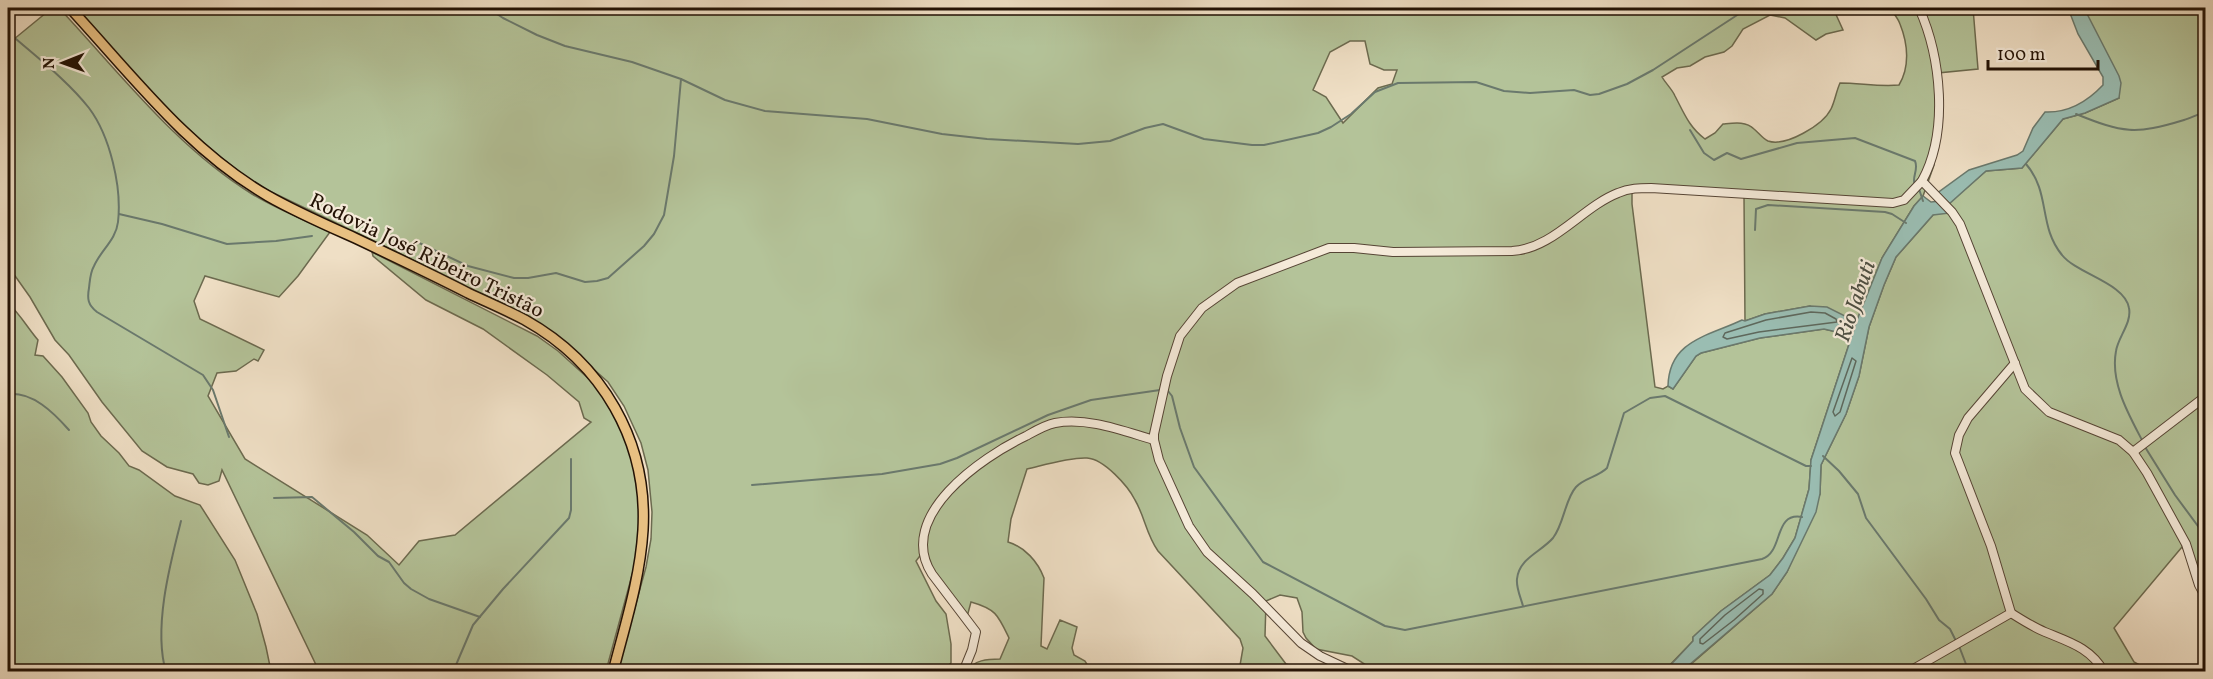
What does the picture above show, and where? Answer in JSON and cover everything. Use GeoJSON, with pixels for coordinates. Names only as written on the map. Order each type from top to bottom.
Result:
{"type":"FeatureCollection","features":[{"type":"Feature","properties":{"kind":"main road","name":"Rodovia José Ribeiro Tristão"},"geometry":{"type":"LineString","coordinates":[[70,8],[173,121],[207,152],[249,184],[296,211],[525,320],[571,353],[603,387],[629,434],[640,475],[643,501],[643,529],[638,572],[613,672]]}},
{"type":"Feature","properties":{"kind":"street"},"geometry":{"type":"LineString","coordinates":[[1354,672],[1320,657],[1301,643],[1253,594],[1207,552],[1197,540],[1182,512],[1159,460],[1154,440],[1171,359],[1180,336],[1196,314],[1210,301],[1237,283],[1324,249],[1354,248],[1393,252],[1521,250],[1541,242],[1613,195],[1632,189],[1651,188],[1893,203],[1904,200],[1922,181],[1933,154],[1938,122],[1938,92],[1933,46],[1919,8]]}},
{"type":"Feature","properties":{"kind":"street"},"geometry":{"type":"LineString","coordinates":[[1922,181],[1960,224],[2025,389],[2042,407],[2056,415],[2119,440],[2133,452],[2186,544],[2205,598]]}},
{"type":"Feature","properties":{"kind":"street"},"geometry":{"type":"LineString","coordinates":[[2015,363],[1968,418],[1959,435],[1955,453],[1991,546],[2012,613],[2027,623],[2085,650],[2096,659],[2104,672]]}},
{"type":"Feature","properties":{"kind":"street"},"geometry":{"type":"LineString","coordinates":[[2133,452],[2205,396]]}},
{"type":"Feature","properties":{"kind":"street"},"geometry":{"type":"LineString","coordinates":[[963,672],[976,632],[932,574],[925,558],[925,533],[930,518],[939,503],[958,481],[985,459],[1050,425],[1072,422],[1094,424],[1154,440]]}},
{"type":"Feature","properties":{"kind":"street"},"geometry":{"type":"LineString","coordinates":[[1908,672],[2012,613]]}},
{"type":"Feature","properties":{"kind":"green space"},"geometry":{"type":"Polygon","coordinates":[[[52,8],[59,8],[173,131],[224,175],[252,194],[330,232],[298,276],[279,297],[205,276],[194,301],[200,319],[264,350],[258,361],[254,359],[236,371],[217,373],[208,396],[245,459],[367,535],[399,565],[419,541],[455,535],[591,422],[584,418],[579,402],[547,375],[483,329],[426,300],[373,256],[372,252],[537,336],[558,351],[600,389],[630,447],[641,512],[635,564],[606,671],[319,671],[222,470],[219,481],[208,485],[199,483],[193,474],[167,467],[142,451],[55,340],[30,297],[8,266],[8,44],[52,8]]]}},
{"type":"Feature","properties":{"kind":"green space"},"geometry":{"type":"Polygon","coordinates":[[[74,8],[1833,8],[1843,30],[1826,34],[1816,40],[1785,18],[1770,15],[1743,29],[1732,46],[1724,52],[1705,57],[1690,66],[1677,68],[1662,77],[1674,93],[1691,125],[1705,139],[1723,124],[1740,123],[1751,126],[1768,141],[1776,142],[1794,138],[1820,122],[1831,109],[1840,83],[1899,85],[1905,71],[1906,47],[1899,22],[1890,8],[1973,8],[1978,69],[1938,73],[1939,121],[1934,165],[1923,196],[1914,206],[1882,258],[1857,320],[1811,460],[1809,489],[1795,538],[1770,575],[1721,611],[1693,637],[1693,641],[1664,671],[1391,672],[1386,669],[1372,669],[1352,656],[1316,649],[1303,632],[1302,612],[1297,598],[1280,595],[1266,601],[1265,636],[1286,664],[1304,671],[1239,671],[1243,648],[1240,639],[1158,551],[1132,494],[1101,463],[1080,458],[1027,469],[1011,519],[1008,542],[1020,547],[1030,556],[1044,578],[1041,646],[1047,649],[1060,620],[1077,627],[1072,648],[1074,655],[1085,661],[1091,671],[968,671],[977,662],[1000,659],[1009,638],[999,618],[986,607],[971,602],[967,617],[933,577],[926,548],[916,561],[936,601],[946,614],[951,644],[951,663],[942,671],[617,672],[646,567],[651,539],[652,512],[648,470],[641,443],[624,406],[608,382],[554,334],[409,258],[259,186],[208,147],[162,103],[74,8]],[[1350,41],[1330,52],[1313,90],[1326,97],[1343,123],[1378,88],[1392,84],[1397,70],[1384,70],[1370,64],[1365,41],[1350,41]],[[1638,187],[1632,192],[1632,204],[1655,387],[1663,389],[1668,386],[1673,389],[1696,356],[1701,353],[1760,338],[1824,329],[1841,333],[1810,306],[1765,314],[1745,321],[1744,196],[1638,187]]]}},
{"type":"Feature","properties":{"kind":"green space"},"geometry":{"type":"Polygon","coordinates":[[[2084,8],[2205,8],[2205,577],[2182,547],[2114,628],[2134,662],[2147,669],[2205,669],[2205,671],[1965,672],[1963,667],[1746,668],[1746,671],[1682,672],[1772,594],[1787,572],[1820,494],[1821,465],[1846,414],[1859,376],[1869,327],[1896,257],[1933,215],[1941,201],[1949,203],[1986,171],[2022,168],[2063,119],[2085,113],[2119,98],[2084,8]]]}},
{"type":"Feature","properties":{"kind":"green space"},"geometry":{"type":"Polygon","coordinates":[[[8,303],[38,340],[35,355],[43,356],[62,377],[88,413],[91,422],[101,436],[129,466],[139,470],[175,496],[200,505],[235,560],[257,614],[271,671],[8,671],[8,303]]]}},
{"type":"Feature","properties":{"kind":"water"},"geometry":{"type":"Polygon","coordinates":[[[2068,8],[2084,8],[2119,76],[2121,83],[2119,98],[2085,113],[2063,119],[2022,168],[1986,171],[1949,204],[1942,201],[1950,213],[1933,215],[1896,257],[1869,327],[1859,376],[1846,414],[1821,465],[1820,494],[1816,512],[1787,572],[1772,594],[1682,671],[1664,672],[1693,641],[1693,637],[1721,611],[1770,575],[1795,538],[1809,489],[1811,460],[1857,320],[1882,258],[1914,206],[1923,196],[1931,202],[1941,201],[1936,194],[1969,170],[2017,155],[2023,151],[2033,128],[2045,112],[2062,111],[2077,105],[2091,97],[2103,85],[2103,77],[2078,34],[2068,8]]]}},
{"type":"Feature","properties":{"kind":"water"},"geometry":{"type":"Polygon","coordinates":[[[1810,306],[1827,307],[1849,318],[1841,333],[1824,329],[1760,338],[1701,353],[1696,356],[1673,389],[1668,386],[1670,371],[1675,359],[1693,342],[1742,320],[1810,306]]]}},
{"type":"Feature","properties":{"kind":"waterway"},"geometry":{"type":"LineString","coordinates":[[488,8],[537,35],[565,46],[632,62],[681,79],[725,100],[765,111],[867,119],[942,134],[987,139],[1078,144],[1110,141],[1163,124],[1204,139],[1252,145],[1264,145],[1318,133],[1351,114],[1375,92],[1398,83],[1476,82],[1504,91],[1530,93],[1574,90],[1590,95],[1599,94],[1627,84],[1653,70],[1748,8]]}},
{"type":"Feature","properties":{"kind":"waterway"},"geometry":{"type":"LineString","coordinates":[[8,32],[60,78],[89,108],[103,133],[113,162],[118,193],[118,222],[111,240],[92,271],[88,295],[90,304],[97,312],[203,375],[213,390],[229,437]]}},
{"type":"Feature","properties":{"kind":"waterway"},"geometry":{"type":"LineString","coordinates":[[415,241],[468,266],[514,278],[556,273],[585,282],[608,278],[644,246],[654,234],[664,215],[674,156],[681,79]]}},
{"type":"Feature","properties":{"kind":"waterway"},"geometry":{"type":"LineString","coordinates":[[2076,114],[2118,128],[2141,130],[2167,125],[2206,112]]}},
{"type":"Feature","properties":{"kind":"waterway"},"geometry":{"type":"LineString","coordinates":[[1690,130],[1704,153],[1714,160],[1727,153],[1741,159],[1797,143],[1855,138],[1915,161],[1915,185]]}},
{"type":"Feature","properties":{"kind":"waterway"},"geometry":{"type":"LineString","coordinates":[[2026,164],[2039,186],[2050,233],[2062,255],[2078,268],[2110,285],[2126,299],[2129,319],[2116,351],[2116,375],[2122,398],[2143,442]]}},
{"type":"Feature","properties":{"kind":"waterway"},"geometry":{"type":"LineString","coordinates":[[1919,189],[1923,201]]}},
{"type":"Feature","properties":{"kind":"waterway"},"geometry":{"type":"LineString","coordinates":[[1755,230],[1756,209],[1768,205],[1885,212],[1906,223]]}},
{"type":"Feature","properties":{"kind":"waterway"},"geometry":{"type":"LineString","coordinates":[[119,214],[162,224],[227,244],[312,236]]}},
{"type":"Feature","properties":{"kind":"waterway"},"geometry":{"type":"LineString","coordinates":[[752,485],[882,474],[940,464],[1048,415],[1091,400],[1160,390],[1168,391],[1172,396],[1180,428],[1194,467],[1263,562],[1385,626],[1405,630],[1762,559],[1773,549],[1782,526],[1787,520],[1802,517]]}},
{"type":"Feature","properties":{"kind":"waterway"},"geometry":{"type":"LineString","coordinates":[[8,394],[26,396],[42,404],[69,430]]}},
{"type":"Feature","properties":{"kind":"waterway"},"geometry":{"type":"LineString","coordinates":[[1523,606],[1517,582],[1522,566],[1553,538],[1560,526],[1569,498],[1576,487],[1607,468],[1624,413],[1650,398],[1665,396],[1806,466],[1811,466]]}},
{"type":"Feature","properties":{"kind":"waterway"},"geometry":{"type":"LineString","coordinates":[[2145,447],[2175,495],[2206,537]]}},
{"type":"Feature","properties":{"kind":"waterway"},"geometry":{"type":"LineString","coordinates":[[1823,456],[1858,494],[1866,518],[1939,620],[1950,629],[1956,641]]}},
{"type":"Feature","properties":{"kind":"waterway"},"geometry":{"type":"LineString","coordinates":[[453,672],[473,625],[569,518],[571,459]]}},
{"type":"Feature","properties":{"kind":"waterway"},"geometry":{"type":"LineString","coordinates":[[274,498],[312,497],[354,532],[378,556],[389,562],[411,589],[429,599],[480,617]]}},
{"type":"Feature","properties":{"kind":"waterway"},"geometry":{"type":"LineString","coordinates":[[166,672],[162,655],[162,616],[164,596],[181,521]]}},
{"type":"Feature","properties":{"kind":"waterway"},"geometry":{"type":"LineString","coordinates":[[1959,646],[1969,672]]}},
{"type":"Feature","properties":{"kind":"water label","name":"Rio Jabuti"},"geometry":{"type":"Point","coordinates":[1854,301]}}]}
